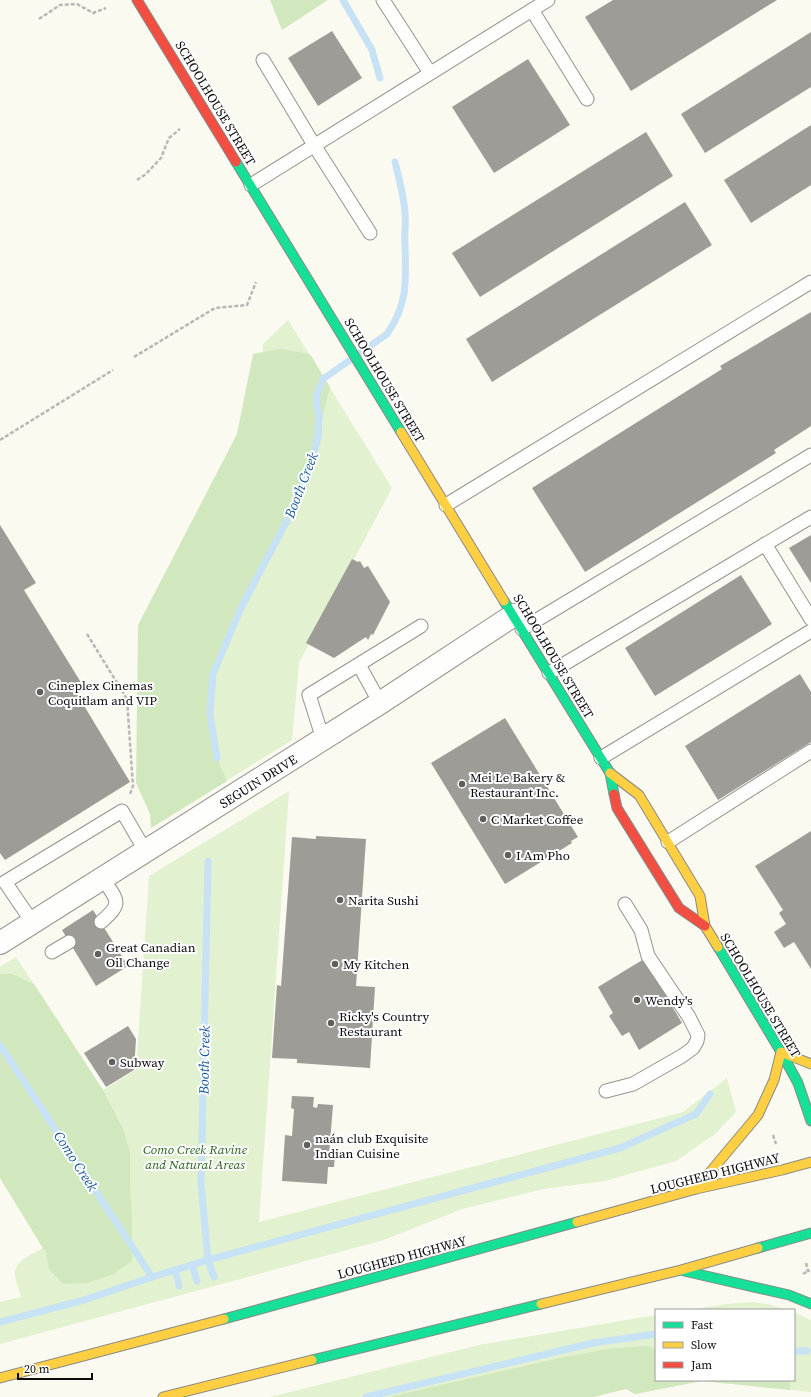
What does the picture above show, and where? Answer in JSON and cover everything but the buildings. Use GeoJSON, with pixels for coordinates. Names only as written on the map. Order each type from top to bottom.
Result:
{"type":"FeatureCollection","features":[{"type":"Feature","properties":{"kind":"main road","name":"SCHOOLHOUSE STREET"},"geometry":{"type":"LineString","coordinates":[[138,0],[610,773],[617,808],[679,908],[705,926]]}},
{"type":"Feature","properties":{"kind":"main road","name":"SCHOOLHOUSE STREET"},"geometry":{"type":"LineString","coordinates":[[610,773],[639,795],[700,896],[705,926],[798,1083],[811,1121]]}},
{"type":"Feature","properties":{"kind":"main road"},"geometry":{"type":"LineString","coordinates":[[696,1189],[758,1115],[774,1080],[781,1052],[811,1064]]}},
{"type":"Feature","properties":{"kind":"main road","name":"LOUGHEED HIGHWAY"},"geometry":{"type":"LineString","coordinates":[[0,1378],[696,1189],[811,1162]]}},
{"type":"Feature","properties":{"kind":"main road"},"geometry":{"type":"LineString","coordinates":[[163,1397],[681,1270],[811,1233]]}},
{"type":"Feature","properties":{"kind":"main road"},"geometry":{"type":"LineString","coordinates":[[681,1270],[789,1295],[811,1304]]}},
{"type":"Feature","properties":{"kind":"street","name":"SEGUIN DRIVE"},"geometry":{"type":"LineString","coordinates":[[0,943],[380,703],[518,622]]}},
{"type":"Feature","properties":{"kind":"lane"},"geometry":{"type":"LineString","coordinates":[[383,0],[430,74]]}},
{"type":"Feature","properties":{"kind":"lane"},"geometry":{"type":"LineString","coordinates":[[251,185],[548,0]]}},
{"type":"Feature","properties":{"kind":"lane"},"geometry":{"type":"LineString","coordinates":[[532,10],[587,99]]}},
{"type":"Feature","properties":{"kind":"lane"},"geometry":{"type":"LineString","coordinates":[[263,60],[314,145],[370,233]]}},
{"type":"Feature","properties":{"kind":"lane"},"geometry":{"type":"LineString","coordinates":[[446,505],[811,282]]}},
{"type":"Feature","properties":{"kind":"lane"},"geometry":{"type":"LineString","coordinates":[[518,622],[811,455]]}},
{"type":"Feature","properties":{"kind":"lane"},"geometry":{"type":"LineString","coordinates":[[549,673],[811,516]]}},
{"type":"Feature","properties":{"kind":"lane"},"geometry":{"type":"LineString","coordinates":[[765,544],[811,619]]}},
{"type":"Feature","properties":{"kind":"lane"},"geometry":{"type":"LineString","coordinates":[[323,739],[310,695],[421,626]]}},
{"type":"Feature","properties":{"kind":"lane"},"geometry":{"type":"LineString","coordinates":[[601,758],[811,631]]}},
{"type":"Feature","properties":{"kind":"lane"},"geometry":{"type":"LineString","coordinates":[[359,665],[380,703]]}},
{"type":"Feature","properties":{"kind":"lane"},"geometry":{"type":"LineString","coordinates":[[668,842],[811,751]]}},
{"type":"Feature","properties":{"kind":"lane"},"geometry":{"type":"LineString","coordinates":[[33,923],[5,882],[122,811],[146,852]]}},
{"type":"Feature","properties":{"kind":"lane"},"geometry":{"type":"LineString","coordinates":[[101,922],[112,913],[117,903],[115,897],[103,879]]}},
{"type":"Feature","properties":{"kind":"lane"},"geometry":{"type":"LineString","coordinates":[[606,1091],[634,1084],[682,1056],[693,1048],[697,1042],[698,1035],[689,1017],[648,956],[641,930],[625,904]]}},
{"type":"Feature","properties":{"kind":"lane"},"geometry":{"type":"LineString","coordinates":[[52,952],[69,942]]}},
{"type":"Feature","properties":{"kind":"path"},"geometry":{"type":"LineString","coordinates":[[39,19],[60,5],[76,4],[93,13],[106,8]]}},
{"type":"Feature","properties":{"kind":"path"},"geometry":{"type":"LineString","coordinates":[[137,180],[146,174],[161,158],[169,138],[180,129]]}},
{"type":"Feature","properties":{"kind":"path"},"geometry":{"type":"LineString","coordinates":[[134,357],[215,308],[247,305],[256,282]]}},
{"type":"Feature","properties":{"kind":"path"},"geometry":{"type":"LineString","coordinates":[[0,440],[113,370]]}},
{"type":"Feature","properties":{"kind":"path"},"geometry":{"type":"LineString","coordinates":[[87,634],[127,700],[133,786],[122,811]]}},
{"type":"Feature","properties":{"kind":"path"},"geometry":{"type":"LineString","coordinates":[[772,1132],[776,1144]]}},
{"type":"Feature","properties":{"kind":"path"},"geometry":{"type":"LineString","coordinates":[[806,1263],[808,1271],[811,1270]]}},
{"type":"Feature","properties":{"kind":"green space"},"geometry":{"type":"Polygon","coordinates":[[[270,0],[328,0],[282,30],[270,0]]]}},
{"type":"Feature","properties":{"kind":"green space"},"geometry":{"type":"Polygon","coordinates":[[[288,320],[392,488],[299,663],[292,740],[151,828],[166,624],[261,448],[263,344],[288,320]]]}},
{"type":"Feature","properties":{"kind":"green space"},"geometry":{"type":"Polygon","coordinates":[[[280,349],[310,354],[330,387],[311,464],[289,517],[241,608],[213,674],[210,714],[217,758],[227,781],[151,828],[150,814],[136,783],[138,625],[237,434],[253,354],[280,349]]]}},
{"type":"Feature","properties":{"kind":"green space","name":"Como Creek Ravine and Natural Areas"},"geometry":{"type":"Polygon","coordinates":[[[289,791],[259,1222],[683,1112],[727,1078],[736,1112],[715,1134],[676,1161],[605,1181],[544,1189],[462,1209],[384,1240],[0,1344],[0,1302],[21,1297],[15,1270],[24,1258],[43,1248],[0,1178],[0,967],[16,957],[103,1090],[136,1070],[149,876],[289,791]]]}},
{"type":"Feature","properties":{"kind":"green space"},"geometry":{"type":"Polygon","coordinates":[[[0,974],[12,974],[34,984],[103,1090],[124,1131],[130,1153],[132,1261],[112,1275],[87,1283],[63,1284],[49,1269],[46,1253],[0,1178],[0,974]]]}},
{"type":"Feature","properties":{"kind":"green space"},"geometry":{"type":"Polygon","coordinates":[[[752,1302],[767,1304],[784,1309],[694,1309],[752,1302]]]}},
{"type":"Feature","properties":{"kind":"green space"},"geometry":{"type":"Polygon","coordinates":[[[795,1312],[811,1320],[811,1392],[702,1381],[795,1381],[795,1312]]]}},
{"type":"Feature","properties":{"kind":"green space"},"geometry":{"type":"Polygon","coordinates":[[[655,1315],[655,1381],[702,1381],[635,1394],[626,1389],[593,1397],[270,1397],[479,1345],[655,1315]]]}},
{"type":"Feature","properties":{"kind":"green space"},"geometry":{"type":"Polygon","coordinates":[[[646,1346],[655,1348],[655,1381],[702,1381],[635,1394],[626,1389],[593,1397],[389,1397],[559,1358],[607,1349],[646,1346]]]}},
{"type":"Feature","properties":{"kind":"green space"},"geometry":{"type":"Polygon","coordinates":[[[702,1381],[790,1381],[790,1390],[702,1381]]]}},
{"type":"Feature","properties":{"kind":"waterway","name":"Booth Creek"},"geometry":{"type":"LineString","coordinates":[[343,0],[372,50],[380,78]]}},
{"type":"Feature","properties":{"kind":"waterway","name":"Booth Creek"},"geometry":{"type":"LineString","coordinates":[[217,758],[210,714],[213,674],[241,608],[289,517],[311,464],[318,437],[319,417],[317,394],[323,379],[387,334],[399,313],[404,292],[406,270],[405,217],[395,162]]}},
{"type":"Feature","properties":{"kind":"waterway","name":"Booth Creek"},"geometry":{"type":"LineString","coordinates":[[208,861],[201,1183],[208,1260],[214,1277]]}},
{"type":"Feature","properties":{"kind":"waterway","name":"Como Creek"},"geometry":{"type":"LineString","coordinates":[[0,1045],[152,1277]]}},
{"type":"Feature","properties":{"kind":"waterway"},"geometry":{"type":"LineString","coordinates":[[0,1322],[84,1300],[208,1260],[620,1148],[696,1114],[710,1094]]}},
{"type":"Feature","properties":{"kind":"waterway"},"geometry":{"type":"LineString","coordinates":[[192,1265],[197,1281]]}},
{"type":"Feature","properties":{"kind":"waterway"},"geometry":{"type":"LineString","coordinates":[[175,1270],[179,1286]]}},
{"type":"Feature","properties":{"kind":"waterway"},"geometry":{"type":"LineString","coordinates":[[366,1397],[593,1343],[655,1334]]}},
{"type":"Feature","properties":{"kind":"waterway"},"geometry":{"type":"LineString","coordinates":[[795,1351],[807,1351]]}},
{"type":"Feature","properties":{"kind":"traffic: fast"},"geometry":{"type":"LineString","coordinates":[[236,162],[401,432]]}},
{"type":"Feature","properties":{"kind":"traffic: fast"},"geometry":{"type":"LineString","coordinates":[[504,601],[610,773],[614,794]]}},
{"type":"Feature","properties":{"kind":"traffic: fast"},"geometry":{"type":"LineString","coordinates":[[718,947],[798,1083],[811,1121]]}},
{"type":"Feature","properties":{"kind":"traffic: fast"},"geometry":{"type":"LineString","coordinates":[[224,1319],[577,1222]]}},
{"type":"Feature","properties":{"kind":"traffic: fast"},"geometry":{"type":"LineString","coordinates":[[758,1248],[811,1233]]}},
{"type":"Feature","properties":{"kind":"traffic: fast"},"geometry":{"type":"LineString","coordinates":[[684,1271],[789,1295],[811,1304]]}},
{"type":"Feature","properties":{"kind":"traffic: fast"},"geometry":{"type":"LineString","coordinates":[[312,1360],[541,1304]]}},
{"type":"Feature","properties":{"kind":"traffic: slow"},"geometry":{"type":"LineString","coordinates":[[401,432],[504,601]]}},
{"type":"Feature","properties":{"kind":"traffic: slow"},"geometry":{"type":"LineString","coordinates":[[610,773],[639,795],[700,896],[705,926],[718,947]]}},
{"type":"Feature","properties":{"kind":"traffic: slow"},"geometry":{"type":"LineString","coordinates":[[696,1189],[758,1115],[774,1080],[781,1052],[811,1064]]}},
{"type":"Feature","properties":{"kind":"traffic: slow"},"geometry":{"type":"LineString","coordinates":[[577,1222],[696,1189],[811,1162]]}},
{"type":"Feature","properties":{"kind":"traffic: slow"},"geometry":{"type":"LineString","coordinates":[[541,1304],[681,1270],[758,1248]]}},
{"type":"Feature","properties":{"kind":"traffic: slow"},"geometry":{"type":"LineString","coordinates":[[0,1378],[224,1319]]}},
{"type":"Feature","properties":{"kind":"traffic: slow"},"geometry":{"type":"LineString","coordinates":[[163,1397],[312,1360]]}},
{"type":"Feature","properties":{"kind":"traffic: jam"},"geometry":{"type":"LineString","coordinates":[[137,0],[236,162]]}},
{"type":"Feature","properties":{"kind":"traffic: jam"},"geometry":{"type":"LineString","coordinates":[[614,794],[617,808],[679,908],[705,926]]}},
{"type":"Feature","properties":{"kind":"place","name":"Cineplex Cinemas Coquitlam and VIP"},"geometry":{"type":"Point","coordinates":[40,692]}},
{"type":"Feature","properties":{"kind":"place","name":"Mei Le Bakery & Restaurant Inc."},"geometry":{"type":"Point","coordinates":[462,784]}},
{"type":"Feature","properties":{"kind":"place","name":"C Market Coffee"},"geometry":{"type":"Point","coordinates":[483,819]}},
{"type":"Feature","properties":{"kind":"place","name":"I Am Pho"},"geometry":{"type":"Point","coordinates":[508,855]}},
{"type":"Feature","properties":{"kind":"place","name":"Narita Sushi"},"geometry":{"type":"Point","coordinates":[340,900]}},
{"type":"Feature","properties":{"kind":"place","name":"Great Canadian Oil Change"},"geometry":{"type":"Point","coordinates":[98,954]}},
{"type":"Feature","properties":{"kind":"place","name":"My Kitchen"},"geometry":{"type":"Point","coordinates":[335,964]}},
{"type":"Feature","properties":{"kind":"place","name":"Wendy's"},"geometry":{"type":"Point","coordinates":[637,1000]}},
{"type":"Feature","properties":{"kind":"place","name":"Ricky's Country Restaurant"},"geometry":{"type":"Point","coordinates":[331,1023]}},
{"type":"Feature","properties":{"kind":"place","name":"Subway"},"geometry":{"type":"Point","coordinates":[112,1062]}},
{"type":"Feature","properties":{"kind":"place","name":"naán club Exquisite Indian Cuisine"},"geometry":{"type":"Point","coordinates":[307,1145]}}]}
